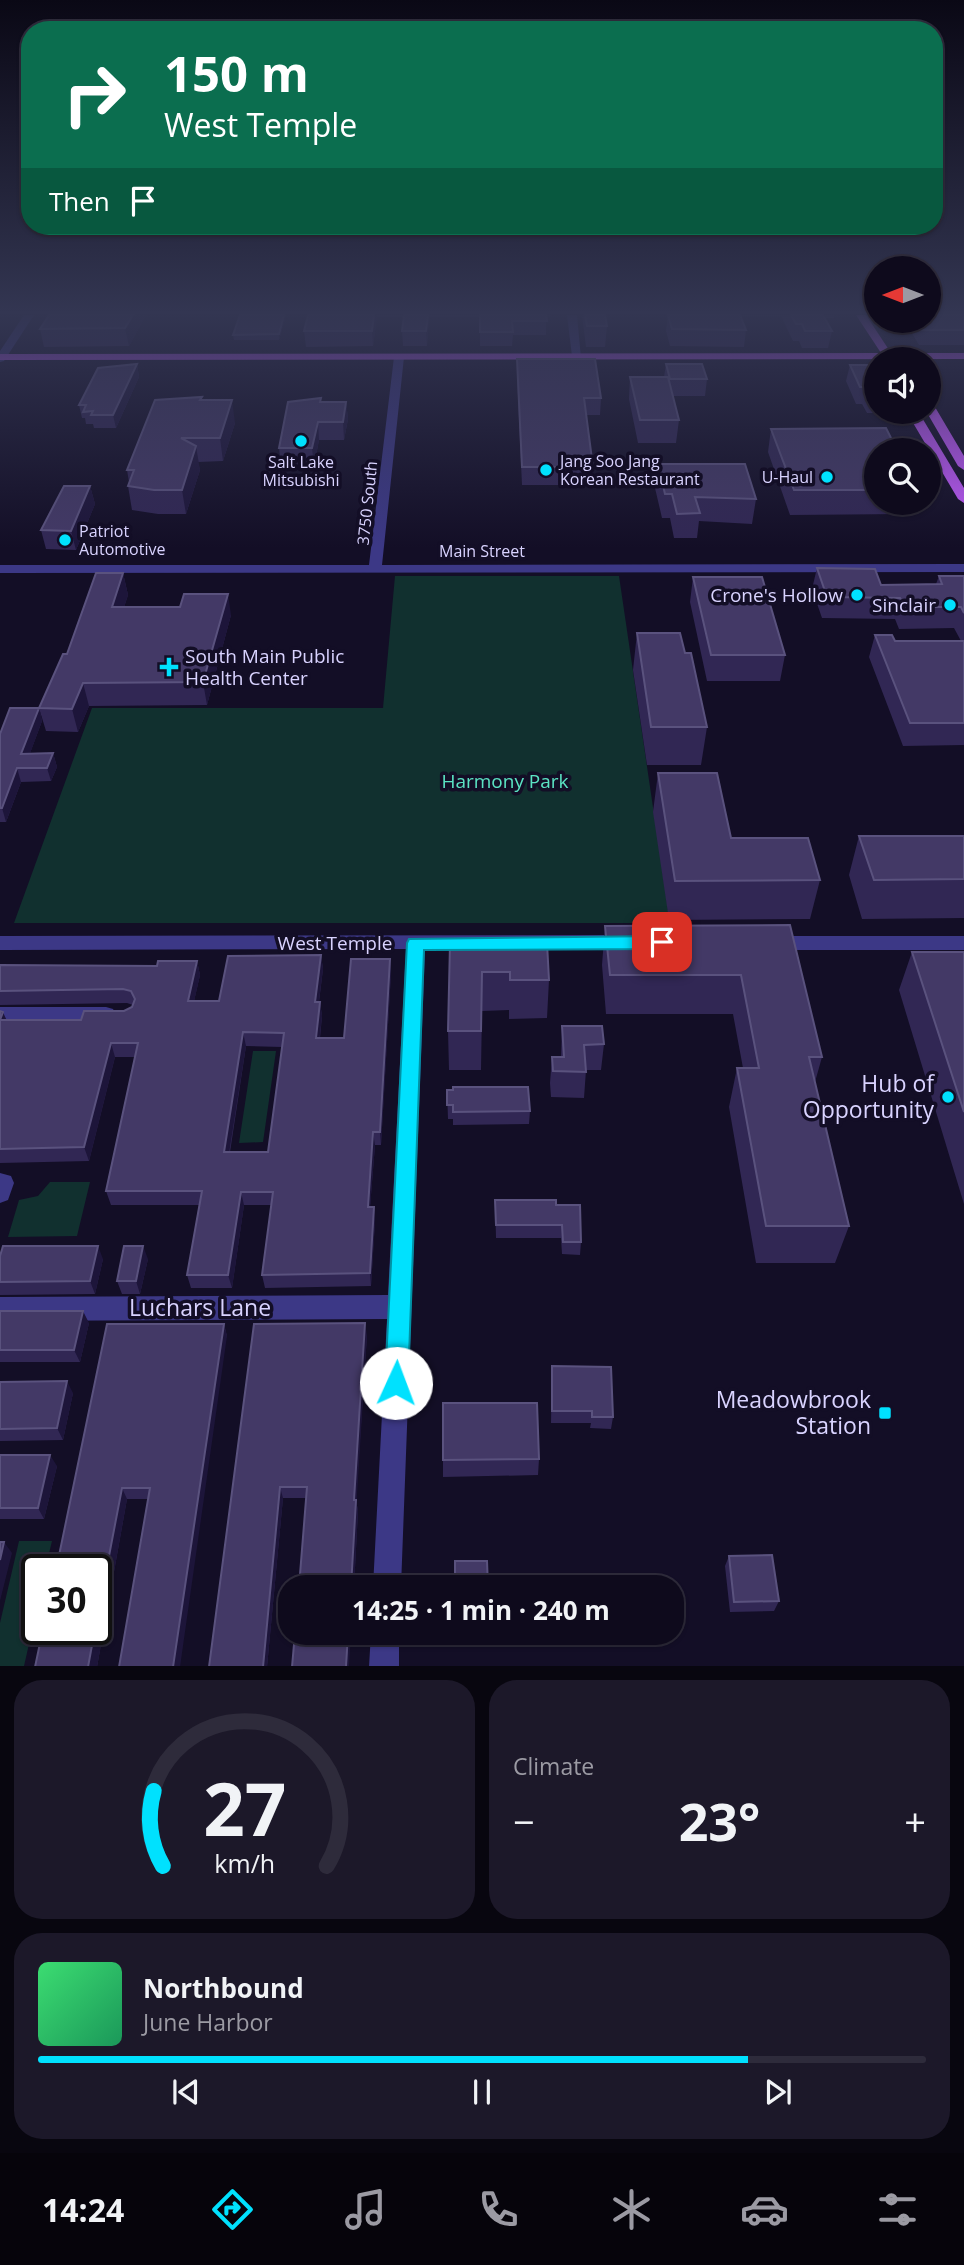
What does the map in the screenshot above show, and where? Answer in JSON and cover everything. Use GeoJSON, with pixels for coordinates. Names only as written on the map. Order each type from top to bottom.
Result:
{"type":"FeatureCollection","features":[{"type":"Feature","properties":{"kind":"main road"},"geometry":{"type":"LineString","coordinates":[[920,424],[964,499]]}},
{"type":"Feature","properties":{"kind":"main road"},"geometry":{"type":"LineString","coordinates":[[939,424],[964,466]]}},
{"type":"Feature","properties":{"kind":"street","name":"3750 South"},"geometry":{"type":"LineString","coordinates":[[375,568],[395,393]]}},
{"type":"Feature","properties":{"kind":"street","name":"Main Street"},"geometry":{"type":"LineString","coordinates":[[0,569],[964,568]]}},
{"type":"Feature","properties":{"kind":"street","name":"West Temple"},"geometry":{"type":"LineString","coordinates":[[0,943],[649,942]]}},
{"type":"Feature","properties":{"kind":"street"},"geometry":{"type":"LineString","coordinates":[[388,1575],[416,943]]}},
{"type":"Feature","properties":{"kind":"street"},"geometry":{"type":"LineString","coordinates":[[754,943],[964,943]]}},
{"type":"Feature","properties":{"kind":"street"},"geometry":{"type":"LineString","coordinates":[[0,1015],[127,1014]]}},
{"type":"Feature","properties":{"kind":"street","name":"Luchars Lane"},"geometry":{"type":"LineString","coordinates":[[0,1309],[400,1307]]}},
{"type":"Feature","properties":{"kind":"street"},"geometry":{"type":"LineString","coordinates":[[384,1666],[385,1645]]}},
{"type":"Feature","properties":{"kind":"green space","name":"Harmony Park"},"geometry":{"type":"Polygon","coordinates":[[[395,576],[619,576],[670,923],[14,923],[92,708],[383,708],[395,576]]]}},
{"type":"Feature","properties":{"kind":"green space"},"geometry":{"type":"Polygon","coordinates":[[[253,1051],[276,1051],[263,1142],[239,1143],[253,1051]]]}},
{"type":"Feature","properties":{"kind":"green space"},"geometry":{"type":"Polygon","coordinates":[[[50,1182],[90,1182],[77,1236],[8,1237],[19,1200],[38,1196],[50,1182]]]}},
{"type":"Feature","properties":{"kind":"green space"},"geometry":{"type":"Polygon","coordinates":[[[19,1541],[52,1541],[49,1554],[21,1554],[21,1645],[29,1645],[24,1666],[0,1666],[0,1623],[19,1541]]]}},
{"type":"Feature","properties":{"kind":"building"},"geometry":{"type":"Polygon","coordinates":[[[85,393],[123,393],[113,415],[91,415],[93,411],[83,412],[86,405],[79,405],[85,393]]]}},
{"type":"Feature","properties":{"kind":"building"},"geometry":{"type":"Polygon","coordinates":[[[519,393],[600,393],[601,398],[584,398],[593,467],[522,467],[519,393]]]}},
{"type":"Feature","properties":{"kind":"building"},"geometry":{"type":"Polygon","coordinates":[[[634,393],[672,393],[679,420],[640,420],[634,393]]]}},
{"type":"Feature","properties":{"kind":"building"},"geometry":{"type":"Polygon","coordinates":[[[202,397],[200,400],[232,400],[220,438],[181,438],[196,446],[182,490],[128,486],[134,470],[127,470],[155,400],[202,397]]]}},
{"type":"Feature","properties":{"kind":"building"},"geometry":{"type":"Polygon","coordinates":[[[321,398],[320,402],[346,402],[343,422],[318,422],[312,448],[279,448],[288,402],[321,398]]]}},
{"type":"Feature","properties":{"kind":"building"},"geometry":{"type":"Polygon","coordinates":[[[886,428],[891,438],[864,438],[864,490],[794,490],[771,429],[886,428]]]}},
{"type":"Feature","properties":{"kind":"building"},"geometry":{"type":"Polygon","coordinates":[[[658,464],[745,464],[756,499],[695,497],[700,513],[677,514],[672,494],[665,494],[658,464]]]}},
{"type":"Feature","properties":{"kind":"building"},"geometry":{"type":"Polygon","coordinates":[[[64,486],[90,486],[71,531],[41,530],[64,486]]]}},
{"type":"Feature","properties":{"kind":"building"},"geometry":{"type":"Polygon","coordinates":[[[817,568],[875,569],[881,585],[942,584],[939,576],[964,576],[964,613],[961,607],[905,607],[900,598],[827,597],[817,568]]]}},
{"type":"Feature","properties":{"kind":"building"},"geometry":{"type":"Polygon","coordinates":[[[96,573],[123,573],[112,607],[180,607],[184,594],[228,594],[203,682],[83,683],[72,709],[39,708],[63,654],[67,654],[96,573]]]}},
{"type":"Feature","properties":{"kind":"building"},"geometry":{"type":"Polygon","coordinates":[[[693,577],[762,577],[785,655],[711,655],[693,577]]]}},
{"type":"Feature","properties":{"kind":"building"},"geometry":{"type":"Polygon","coordinates":[[[637,633],[680,633],[685,653],[691,653],[707,727],[651,727],[637,633]]]}},
{"type":"Feature","properties":{"kind":"building"},"geometry":{"type":"Polygon","coordinates":[[[875,635],[892,635],[895,641],[964,641],[964,723],[910,723],[875,635]]]}},
{"type":"Feature","properties":{"kind":"building"},"geometry":{"type":"Polygon","coordinates":[[[10,708],[39,708],[21,754],[53,753],[47,768],[17,768],[0,808],[0,734],[10,708]]]}},
{"type":"Feature","properties":{"kind":"building"},"geometry":{"type":"Polygon","coordinates":[[[658,773],[717,773],[731,838],[808,838],[820,880],[675,881],[658,773]]]}},
{"type":"Feature","properties":{"kind":"building"},"geometry":{"type":"Polygon","coordinates":[[[859,836],[964,836],[964,879],[874,880],[859,836]]]}},
{"type":"Feature","properties":{"kind":"building"},"geometry":{"type":"Polygon","coordinates":[[[790,925],[822,1057],[809,1057],[849,1226],[766,1226],[737,1068],[759,1068],[741,975],[610,975],[605,926],[790,925]]]}},
{"type":"Feature","properties":{"kind":"building"},"geometry":{"type":"Polygon","coordinates":[[[547,943],[549,980],[510,980],[510,972],[482,972],[481,1031],[448,1031],[450,944],[547,943]]]}},
{"type":"Feature","properties":{"kind":"building"},"geometry":{"type":"Polygon","coordinates":[[[912,952],[964,952],[964,1112],[912,952]]]}},
{"type":"Feature","properties":{"kind":"building"},"geometry":{"type":"Polygon","coordinates":[[[321,955],[315,1002],[320,1002],[316,1038],[344,1038],[351,959],[390,959],[380,1132],[373,1132],[368,1207],[374,1207],[370,1273],[262,1275],[273,1192],[241,1192],[228,1275],[187,1275],[202,1191],[106,1191],[138,1043],[111,1043],[84,1147],[0,1149],[0,1020],[81,1020],[84,1011],[124,1011],[132,1007],[135,999],[131,991],[123,989],[0,991],[0,965],[157,966],[158,961],[197,961],[188,1001],[219,1001],[228,956],[321,955]],[[243,1032],[224,1152],[268,1152],[284,1033],[243,1032]]]}},
{"type":"Feature","properties":{"kind":"building"},"geometry":{"type":"Polygon","coordinates":[[[562,1026],[602,1026],[604,1044],[584,1045],[586,1072],[553,1071],[552,1057],[564,1057],[562,1026]]]}},
{"type":"Feature","properties":{"kind":"building"},"geometry":{"type":"Polygon","coordinates":[[[453,1087],[528,1087],[530,1111],[453,1112],[453,1105],[447,1105],[447,1090],[453,1090],[453,1087]]]}},
{"type":"Feature","properties":{"kind":"building"},"geometry":{"type":"Polygon","coordinates":[[[495,1200],[556,1200],[556,1205],[580,1205],[581,1242],[563,1242],[562,1225],[496,1225],[495,1200]]]}},
{"type":"Feature","properties":{"kind":"building"},"geometry":{"type":"Polygon","coordinates":[[[3,1246],[98,1246],[90,1281],[0,1282],[0,1256],[3,1246]]]}},
{"type":"Feature","properties":{"kind":"building"},"geometry":{"type":"Polygon","coordinates":[[[124,1246],[143,1246],[136,1281],[117,1281],[124,1246]]]}},
{"type":"Feature","properties":{"kind":"building"},"geometry":{"type":"Polygon","coordinates":[[[0,1311],[83,1311],[74,1350],[0,1350],[0,1311]]]}},
{"type":"Feature","properties":{"kind":"building"},"geometry":{"type":"Polygon","coordinates":[[[365,1323],[352,1575],[300,1575],[307,1487],[280,1487],[263,1666],[209,1666],[254,1324],[365,1323]]]}},
{"type":"Feature","properties":{"kind":"building"},"geometry":{"type":"Polygon","coordinates":[[[107,1324],[224,1324],[173,1666],[119,1666],[150,1488],[122,1488],[109,1554],[59,1554],[107,1324]]]}},
{"type":"Feature","properties":{"kind":"building"},"geometry":{"type":"Polygon","coordinates":[[[552,1366],[611,1367],[613,1417],[592,1417],[592,1411],[552,1411],[552,1366]]]}},
{"type":"Feature","properties":{"kind":"building"},"geometry":{"type":"Polygon","coordinates":[[[67,1381],[57,1428],[0,1429],[0,1382],[67,1381]]]}},
{"type":"Feature","properties":{"kind":"building"},"geometry":{"type":"Polygon","coordinates":[[[443,1403],[537,1403],[539,1459],[443,1460],[443,1403]]]}},
{"type":"Feature","properties":{"kind":"building"},"geometry":{"type":"Polygon","coordinates":[[[0,1455],[50,1455],[38,1508],[0,1508],[0,1455]]]}},
{"type":"Feature","properties":{"kind":"building"},"geometry":{"type":"Polygon","coordinates":[[[0,1542],[4,1542],[0,1560],[0,1542]]]}},
{"type":"Feature","properties":{"kind":"building"},"geometry":{"type":"Polygon","coordinates":[[[772,1555],[779,1601],[734,1602],[729,1556],[772,1555]]]}},
{"type":"Feature","properties":{"kind":"building"},"geometry":{"type":"Polygon","coordinates":[[[455,1561],[487,1561],[488,1575],[455,1575],[455,1561]]]}},
{"type":"Feature","properties":{"kind":"building"},"geometry":{"type":"Polygon","coordinates":[[[40,1645],[92,1645],[88,1666],[35,1666],[40,1645]]]}},
{"type":"Feature","properties":{"kind":"building"},"geometry":{"type":"Polygon","coordinates":[[[294,1645],[347,1645],[346,1666],[292,1666],[294,1645]]]}},
{"type":"Feature","properties":{"kind":"place","name":"Salt Lake Mitsubishi"},"geometry":{"type":"Point","coordinates":[301,441]}},
{"type":"Feature","properties":{"kind":"place","name":"Jang Soo Jang Korean Restaurant"},"geometry":{"type":"Point","coordinates":[546,470]}},
{"type":"Feature","properties":{"kind":"place","name":"U-Haul"},"geometry":{"type":"Point","coordinates":[827,477]}},
{"type":"Feature","properties":{"kind":"place","name":"Patriot Automotive"},"geometry":{"type":"Point","coordinates":[65,540]}},
{"type":"Feature","properties":{"kind":"place","name":"Crone's Hollow"},"geometry":{"type":"Point","coordinates":[857,595]}},
{"type":"Feature","properties":{"kind":"place","name":"Sinclair"},"geometry":{"type":"Point","coordinates":[950,605]}},
{"type":"Feature","properties":{"kind":"place","name":"South Main Public Health Center"},"geometry":{"type":"Point","coordinates":[169,667]}},
{"type":"Feature","properties":{"kind":"place","name":"Hub of Opportunity"},"geometry":{"type":"Point","coordinates":[948,1097]}},
{"type":"Feature","properties":{"kind":"place","name":"Meadowbrook Station"},"geometry":{"type":"Point","coordinates":[885,1413]}},
{"type":"Feature","properties":{"kind":"route"},"geometry":{"type":"LineString","coordinates":[[396,1383],[416,943],[662,942]]}}]}
